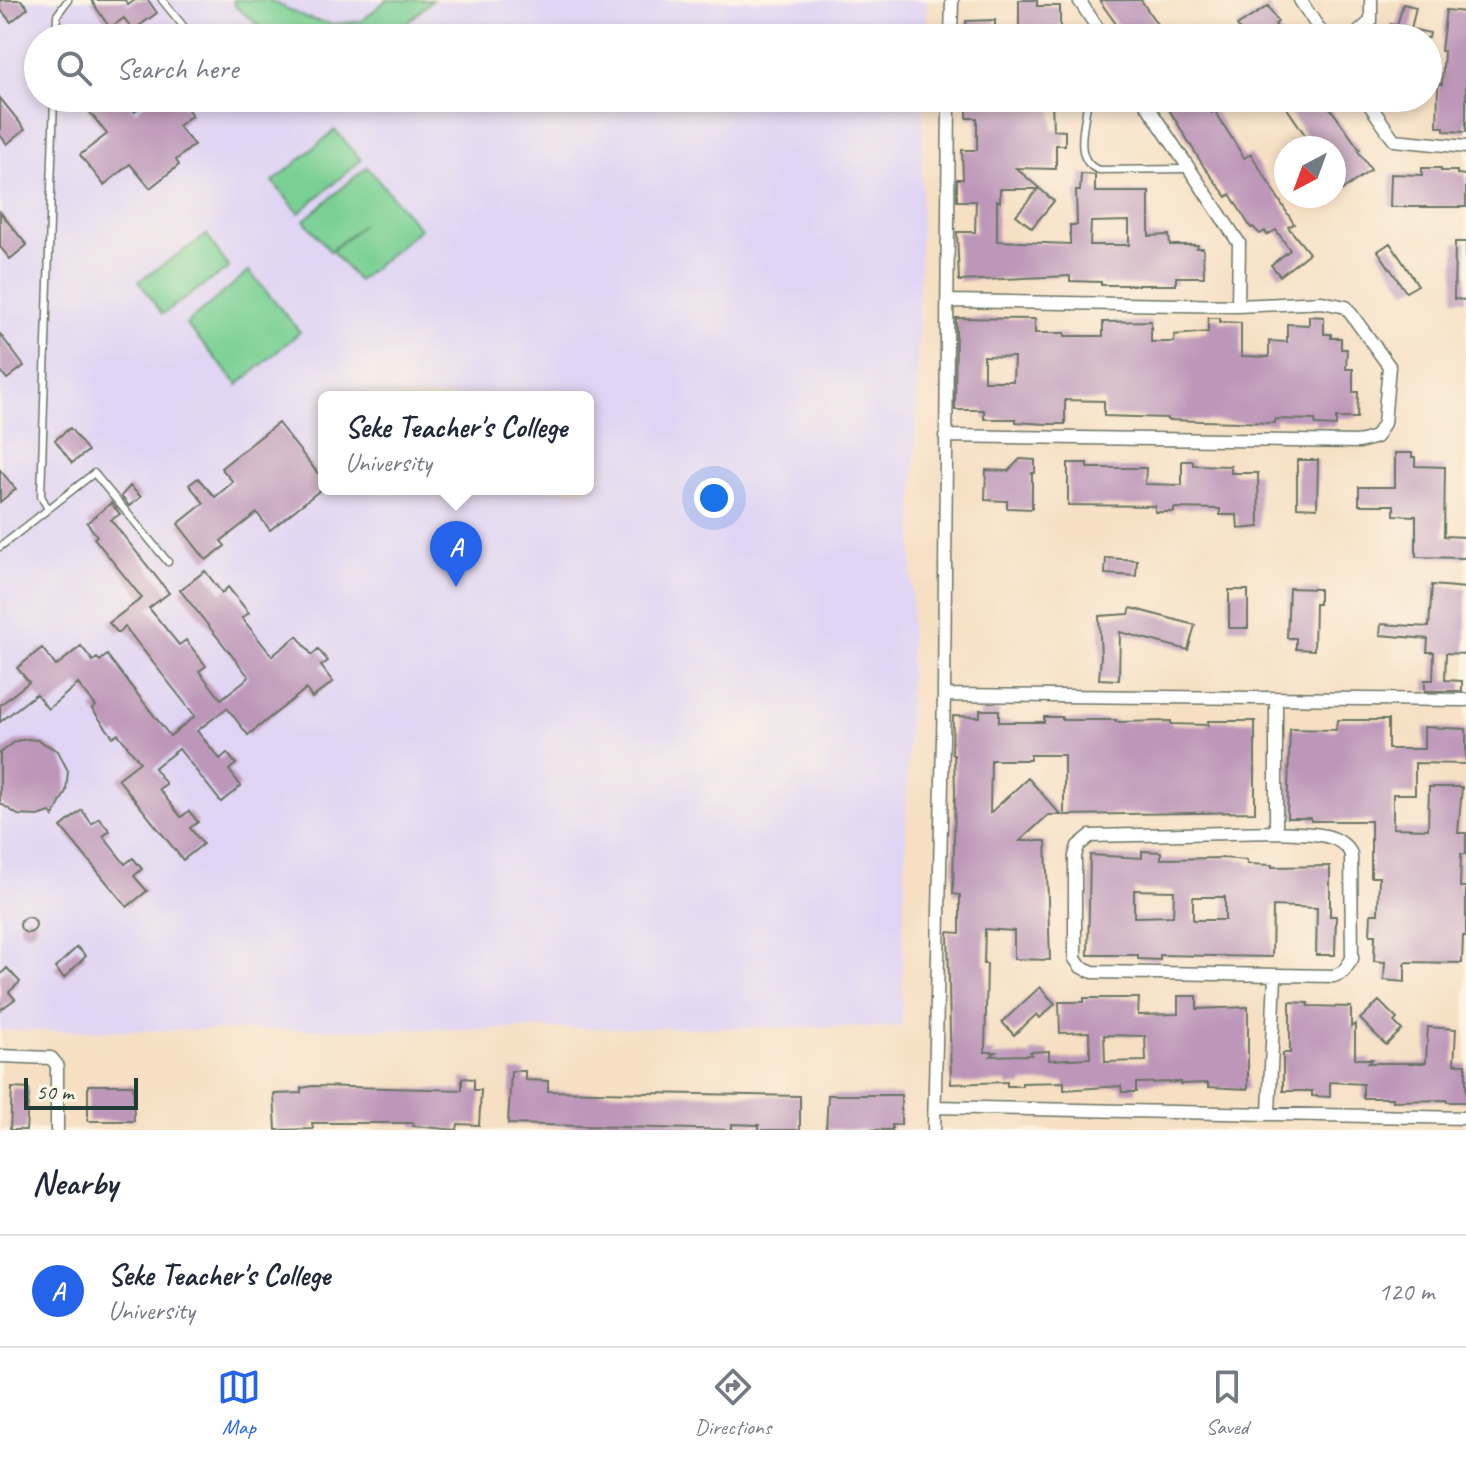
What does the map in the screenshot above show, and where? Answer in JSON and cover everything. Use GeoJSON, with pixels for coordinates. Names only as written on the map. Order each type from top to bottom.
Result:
{"type":"FeatureCollection","features":[{"type":"Feature","properties":{"kind":"street"},"geometry":{"type":"LineString","coordinates":[[951,24],[952,0]]}},
{"type":"Feature","properties":{"kind":"street"},"geometry":{"type":"LineString","coordinates":[[1079,0],[1093,24]]}},
{"type":"Feature","properties":{"kind":"street"},"geometry":{"type":"LineString","coordinates":[[1300,0],[1316,24]]}},
{"type":"Feature","properties":{"kind":"street"},"geometry":{"type":"LineString","coordinates":[[1368,24],[1371,21],[1371,0]]}},
{"type":"Feature","properties":{"kind":"street"},"geometry":{"type":"LineString","coordinates":[[934,1130],[944,695],[949,112]]}},
{"type":"Feature","properties":{"kind":"street"},"geometry":{"type":"LineString","coordinates":[[1151,112],[1239,243],[1238,306]]}},
{"type":"Feature","properties":{"kind":"street"},"geometry":{"type":"LineString","coordinates":[[1375,112],[1394,140],[1466,147]]}},
{"type":"Feature","properties":{"kind":"street"},"geometry":{"type":"LineString","coordinates":[[945,436],[1359,442],[1376,437],[1384,423],[1389,366],[1346,307],[1322,302],[1238,306],[949,301]]}},
{"type":"Feature","properties":{"kind":"street"},"geometry":{"type":"LineString","coordinates":[[944,695],[1466,700]]}},
{"type":"Feature","properties":{"kind":"street"},"geometry":{"type":"LineString","coordinates":[[1276,699],[1276,832]]}},
{"type":"Feature","properties":{"kind":"street"},"geometry":{"type":"LineString","coordinates":[[1276,832],[1334,837],[1348,846],[1351,854],[1352,959],[1343,972],[1334,976],[1093,972],[1081,967],[1075,959],[1075,856],[1078,846],[1090,836],[1276,832]]}},
{"type":"Feature","properties":{"kind":"street"},"geometry":{"type":"LineString","coordinates":[[1269,1113],[1275,976]]}},
{"type":"Feature","properties":{"kind":"street"},"geometry":{"type":"LineString","coordinates":[[0,1056],[51,1058],[57,1065],[57,1130]]}},
{"type":"Feature","properties":{"kind":"street"},"geometry":{"type":"LineString","coordinates":[[935,1107],[1466,1118]]}},
{"type":"Feature","properties":{"kind":"street"},"geometry":{"type":"LineString","coordinates":[[1349,1130],[1350,1116]]}},
{"type":"Feature","properties":{"kind":"lane"},"geometry":{"type":"LineString","coordinates":[[57,24],[57,15],[68,0]]}},
{"type":"Feature","properties":{"kind":"lane"},"geometry":{"type":"LineString","coordinates":[[162,0],[182,24]]}},
{"type":"Feature","properties":{"kind":"lane"},"geometry":{"type":"LineString","coordinates":[[48,509],[41,496],[54,112]]}},
{"type":"Feature","properties":{"kind":"lane"},"geometry":{"type":"LineString","coordinates":[[1086,112],[1082,151],[1085,161],[1093,167],[1099,170],[1188,169]]}},
{"type":"Feature","properties":{"kind":"lane"},"geometry":{"type":"LineString","coordinates":[[0,547],[94,473],[168,562]]}},
{"type":"Feature","properties":{"kind":"shaded area"},"geometry":{"type":"Polygon","coordinates":[[[0,0],[927,0],[926,24],[24,24],[24,112],[924,112],[901,1027],[0,1031],[0,0]]]}},
{"type":"Feature","properties":{"kind":"green space"},"geometry":{"type":"Polygon","coordinates":[[[233,0],[269,0],[306,18],[332,24],[257,24],[236,7],[233,0]]]}},
{"type":"Feature","properties":{"kind":"green space"},"geometry":{"type":"Polygon","coordinates":[[[386,0],[432,0],[406,24],[332,24],[362,21],[386,0]]]}},
{"type":"Feature","properties":{"kind":"green space"},"geometry":{"type":"Polygon","coordinates":[[[335,130],[361,160],[299,213],[273,182],[335,130]]]}},
{"type":"Feature","properties":{"kind":"green space"},"geometry":{"type":"Polygon","coordinates":[[[367,167],[420,229],[358,281],[332,251],[363,224],[330,251],[304,220],[367,167]]]}},
{"type":"Feature","properties":{"kind":"green space"},"geometry":{"type":"Polygon","coordinates":[[[207,235],[229,268],[162,314],[139,281],[207,235]]]}},
{"type":"Feature","properties":{"kind":"green space"},"geometry":{"type":"Polygon","coordinates":[[[249,271],[300,332],[238,385],[186,324],[249,271]]]}},
{"type":"Feature","properties":{"kind":"building"},"geometry":{"type":"Polygon","coordinates":[[[0,0],[21,0],[28,8],[11,22],[0,9],[0,0]]]}},
{"type":"Feature","properties":{"kind":"building"},"geometry":{"type":"Polygon","coordinates":[[[91,0],[125,0],[128,5],[135,0],[148,0],[157,13],[141,24],[128,24],[124,18],[116,24],[107,24],[91,0]]]}},
{"type":"Feature","properties":{"kind":"building"},"geometry":{"type":"Polygon","coordinates":[[[1019,0],[1037,0],[1037,6],[1060,6],[1060,24],[1019,24],[1019,0]]]}},
{"type":"Feature","properties":{"kind":"building"},"geometry":{"type":"Polygon","coordinates":[[[1099,0],[1141,0],[1157,24],[1116,24],[1099,0]]]}},
{"type":"Feature","properties":{"kind":"building"},"geometry":{"type":"Polygon","coordinates":[[[1403,4],[1416,7],[1412,24],[1398,24],[1403,4]]]}},
{"type":"Feature","properties":{"kind":"building"},"geometry":{"type":"Polygon","coordinates":[[[1268,6],[1278,22],[1275,24],[1240,24],[1268,6]]]}},
{"type":"Feature","properties":{"kind":"building"},"geometry":{"type":"Polygon","coordinates":[[[1446,10],[1466,12],[1466,132],[1444,131],[1444,127],[1437,127],[1437,112],[1442,112],[1442,43],[1446,10]]]}},
{"type":"Feature","properties":{"kind":"building"},"geometry":{"type":"Polygon","coordinates":[[[995,20],[995,24],[966,24],[966,21],[995,20]]]}},
{"type":"Feature","properties":{"kind":"building"},"geometry":{"type":"Polygon","coordinates":[[[0,98],[25,129],[7,144],[0,135],[0,98]]]}},
{"type":"Feature","properties":{"kind":"building"},"geometry":{"type":"Polygon","coordinates":[[[90,112],[190,112],[192,115],[178,126],[194,145],[176,160],[179,165],[150,188],[130,164],[104,185],[80,155],[107,134],[90,112]]]}},
{"type":"Feature","properties":{"kind":"building"},"geometry":{"type":"Polygon","coordinates":[[[967,112],[1052,112],[1053,130],[1065,131],[1065,145],[1056,145],[1056,169],[1016,168],[1054,201],[1032,228],[1016,215],[1038,189],[1000,189],[997,241],[1070,244],[1070,225],[1077,225],[1076,191],[1080,191],[1081,174],[1095,175],[1095,192],[1149,192],[1149,236],[1169,235],[1170,245],[1198,245],[1197,248],[1203,248],[1204,277],[1176,277],[1176,285],[1101,285],[1101,282],[1070,281],[1070,276],[959,281],[957,232],[975,232],[976,201],[957,201],[957,179],[963,179],[962,150],[977,150],[977,118],[967,118],[967,112]],[[1129,221],[1091,222],[1090,245],[1129,245],[1129,221]]]}},
{"type":"Feature","properties":{"kind":"building"},"geometry":{"type":"Polygon","coordinates":[[[1171,112],[1216,112],[1244,158],[1251,154],[1274,191],[1274,208],[1284,208],[1294,224],[1288,227],[1309,253],[1280,276],[1271,265],[1290,250],[1276,230],[1267,235],[1265,231],[1260,234],[1251,228],[1230,194],[1227,197],[1204,167],[1171,112]]]}},
{"type":"Feature","properties":{"kind":"building"},"geometry":{"type":"Polygon","coordinates":[[[1290,112],[1333,112],[1371,170],[1346,187],[1346,136],[1306,136],[1290,112]]]}},
{"type":"Feature","properties":{"kind":"building"},"geometry":{"type":"Polygon","coordinates":[[[1422,168],[1441,168],[1441,171],[1457,171],[1457,174],[1466,175],[1466,207],[1390,207],[1391,174],[1422,175],[1422,168]]]}},
{"type":"Feature","properties":{"kind":"building"},"geometry":{"type":"Polygon","coordinates":[[[0,212],[27,245],[10,259],[0,247],[0,212]]]}},
{"type":"Feature","properties":{"kind":"building"},"geometry":{"type":"Polygon","coordinates":[[[1455,242],[1466,242],[1466,300],[1454,299],[1455,242]]]}},
{"type":"Feature","properties":{"kind":"building"},"geometry":{"type":"Polygon","coordinates":[[[1390,243],[1418,285],[1406,292],[1378,251],[1390,243]]]}},
{"type":"Feature","properties":{"kind":"building"},"geometry":{"type":"Polygon","coordinates":[[[1309,316],[1324,317],[1324,334],[1341,338],[1341,349],[1347,349],[1346,369],[1353,369],[1353,392],[1358,392],[1357,418],[1336,418],[1336,426],[1315,425],[1315,420],[1275,419],[1275,423],[1167,420],[1104,416],[1104,401],[1065,400],[1065,424],[1046,424],[1016,422],[1016,419],[984,419],[984,410],[955,410],[956,318],[1035,319],[1035,333],[1065,333],[1065,336],[1103,336],[1103,322],[1151,321],[1151,342],[1174,342],[1174,335],[1208,332],[1208,318],[1220,318],[1220,322],[1241,323],[1241,356],[1269,357],[1269,341],[1287,342],[1287,324],[1309,325],[1309,316]],[[984,356],[984,381],[1013,381],[1014,357],[984,356]]]}},
{"type":"Feature","properties":{"kind":"building"},"geometry":{"type":"Polygon","coordinates":[[[0,334],[24,366],[7,379],[0,370],[0,334]]]}},
{"type":"Feature","properties":{"kind":"building"},"geometry":{"type":"Polygon","coordinates":[[[278,423],[318,473],[318,492],[270,530],[257,513],[221,541],[225,546],[206,560],[178,524],[204,503],[189,485],[198,478],[215,497],[233,482],[221,468],[278,423]]]}},
{"type":"Feature","properties":{"kind":"building"},"geometry":{"type":"Polygon","coordinates":[[[70,428],[88,451],[72,463],[55,440],[70,428]]]}},
{"type":"Feature","properties":{"kind":"building"},"geometry":{"type":"Polygon","coordinates":[[[1395,453],[1412,453],[1415,466],[1445,467],[1444,536],[1466,537],[1466,558],[1416,557],[1416,516],[1394,515],[1394,505],[1359,505],[1359,487],[1395,487],[1395,453]]]}},
{"type":"Feature","properties":{"kind":"building"},"geometry":{"type":"Polygon","coordinates":[[[1020,459],[1035,460],[1032,509],[1007,508],[1007,501],[985,500],[986,470],[1008,471],[1020,459]]]}},
{"type":"Feature","properties":{"kind":"building"},"geometry":{"type":"Polygon","coordinates":[[[1297,460],[1318,460],[1317,508],[1297,507],[1297,460]]]}},
{"type":"Feature","properties":{"kind":"building"},"geometry":{"type":"Polygon","coordinates":[[[1182,461],[1193,461],[1193,465],[1231,466],[1231,473],[1258,473],[1259,527],[1238,529],[1237,515],[1220,515],[1220,509],[1174,508],[1174,512],[1155,512],[1155,506],[1068,505],[1068,463],[1087,463],[1087,468],[1146,468],[1145,484],[1182,485],[1182,461]]]}},
{"type":"Feature","properties":{"kind":"building"},"geometry":{"type":"Polygon","coordinates":[[[0,470],[16,489],[0,502],[0,470]]]}},
{"type":"Feature","properties":{"kind":"building"},"geometry":{"type":"Polygon","coordinates":[[[130,486],[141,497],[129,506],[121,496],[130,486]]]}},
{"type":"Feature","properties":{"kind":"building"},"geometry":{"type":"Polygon","coordinates":[[[111,503],[120,514],[111,520],[169,593],[149,608],[179,645],[186,640],[206,666],[199,671],[221,699],[249,677],[180,590],[205,571],[222,593],[228,587],[249,613],[242,618],[272,656],[297,636],[312,655],[318,649],[328,661],[321,666],[333,682],[312,698],[306,689],[248,735],[227,708],[197,731],[220,759],[227,753],[236,764],[229,770],[241,786],[221,802],[179,749],[154,768],[166,784],[159,789],[181,817],[189,811],[198,822],[190,828],[203,844],[183,860],[118,779],[140,762],[118,734],[113,737],[92,709],[96,706],[78,684],[48,709],[36,694],[0,722],[0,705],[29,682],[17,668],[42,648],[56,666],[81,646],[93,661],[97,658],[100,661],[107,655],[170,736],[195,716],[125,627],[118,633],[109,623],[142,598],[94,538],[97,536],[87,523],[111,503]]]}},
{"type":"Feature","properties":{"kind":"building"},"geometry":{"type":"Polygon","coordinates":[[[1106,558],[1137,560],[1136,576],[1105,574],[1106,558]]]}},
{"type":"Feature","properties":{"kind":"building"},"geometry":{"type":"Polygon","coordinates":[[[1432,585],[1466,588],[1466,654],[1446,653],[1445,680],[1462,681],[1462,691],[1425,691],[1425,680],[1433,680],[1434,652],[1427,652],[1428,639],[1380,635],[1381,624],[1429,627],[1432,585]]]}},
{"type":"Feature","properties":{"kind":"building"},"geometry":{"type":"Polygon","coordinates":[[[1289,588],[1319,589],[1319,604],[1315,604],[1314,650],[1296,649],[1296,638],[1287,638],[1289,588]]]}},
{"type":"Feature","properties":{"kind":"building"},"geometry":{"type":"Polygon","coordinates":[[[1229,590],[1248,590],[1248,628],[1229,628],[1229,590]]]}},
{"type":"Feature","properties":{"kind":"building"},"geometry":{"type":"Polygon","coordinates":[[[1131,608],[1195,625],[1188,650],[1120,632],[1119,680],[1099,679],[1099,616],[1129,614],[1131,608]]]}},
{"type":"Feature","properties":{"kind":"building"},"geometry":{"type":"Polygon","coordinates":[[[980,710],[999,710],[999,722],[1044,722],[1044,717],[1208,725],[1208,721],[1255,721],[1255,812],[1064,815],[1064,755],[1030,755],[1030,760],[991,760],[990,813],[1028,778],[1061,815],[1048,815],[1020,841],[1046,841],[1050,960],[1014,959],[1014,931],[985,929],[984,964],[987,964],[985,1052],[996,1052],[991,1056],[1032,1055],[1030,1052],[1049,1051],[1049,1060],[1090,1058],[1089,1032],[1060,1033],[1059,1002],[1084,1002],[1084,998],[1139,998],[1138,1015],[1178,1014],[1178,996],[1197,996],[1197,1009],[1248,1007],[1248,1089],[1180,1082],[1136,1083],[1136,1092],[1122,1092],[1121,1086],[1064,1090],[1064,1082],[1022,1083],[1022,1086],[1007,1086],[1007,1082],[951,1084],[948,932],[960,933],[960,895],[953,894],[953,716],[980,717],[980,710]],[[1104,1035],[1105,1062],[1146,1061],[1145,1036],[1104,1035]]]}},
{"type":"Feature","properties":{"kind":"building"},"geometry":{"type":"Polygon","coordinates":[[[1337,720],[1388,720],[1388,749],[1424,749],[1424,727],[1466,729],[1466,764],[1415,763],[1415,794],[1393,794],[1393,828],[1428,829],[1429,787],[1462,787],[1458,833],[1466,833],[1466,854],[1461,854],[1460,887],[1466,887],[1466,936],[1463,936],[1462,963],[1405,962],[1405,982],[1384,980],[1385,962],[1374,961],[1375,935],[1370,935],[1371,914],[1378,914],[1379,877],[1371,877],[1371,821],[1287,818],[1290,729],[1336,730],[1337,720]]]}},
{"type":"Feature","properties":{"kind":"building"},"geometry":{"type":"Polygon","coordinates":[[[38,740],[58,751],[68,771],[66,791],[53,817],[50,812],[38,816],[18,815],[0,803],[0,753],[16,741],[38,740]]]}},
{"type":"Feature","properties":{"kind":"building"},"geometry":{"type":"Polygon","coordinates":[[[82,810],[92,824],[99,818],[110,831],[103,836],[125,864],[133,858],[142,869],[134,876],[147,891],[127,907],[61,827],[82,810]]]}},
{"type":"Feature","properties":{"kind":"building"},"geometry":{"type":"Polygon","coordinates":[[[1142,851],[1161,852],[1161,859],[1222,858],[1247,860],[1247,864],[1272,867],[1330,866],[1330,916],[1336,916],[1335,955],[1316,955],[1317,908],[1273,906],[1272,957],[1160,955],[1160,960],[1138,959],[1138,955],[1088,955],[1090,855],[1142,858],[1142,851]],[[1134,890],[1134,917],[1173,916],[1174,891],[1134,890]],[[1193,897],[1193,920],[1225,920],[1225,897],[1193,897]]]}},
{"type":"Feature","properties":{"kind":"building"},"geometry":{"type":"Polygon","coordinates":[[[25,917],[31,917],[36,925],[34,931],[25,933],[20,928],[20,922],[25,917]]]}},
{"type":"Feature","properties":{"kind":"building"},"geometry":{"type":"Polygon","coordinates":[[[77,947],[86,956],[64,978],[55,968],[77,947]]]}},
{"type":"Feature","properties":{"kind":"building"},"geometry":{"type":"Polygon","coordinates":[[[7,968],[20,982],[9,992],[15,999],[0,1010],[0,975],[7,968]]]}},
{"type":"Feature","properties":{"kind":"building"},"geometry":{"type":"Polygon","coordinates":[[[1040,987],[1055,1004],[1040,1018],[1037,1014],[1014,1035],[1002,1022],[1040,987]]]}},
{"type":"Feature","properties":{"kind":"building"},"geometry":{"type":"Polygon","coordinates":[[[1379,1001],[1397,1019],[1394,1022],[1402,1030],[1386,1045],[1360,1019],[1379,1001]]]}},
{"type":"Feature","properties":{"kind":"building"},"geometry":{"type":"Polygon","coordinates":[[[1290,1002],[1308,1003],[1308,1006],[1351,1007],[1351,1027],[1355,1024],[1355,1059],[1372,1059],[1368,1063],[1426,1062],[1428,1027],[1456,1029],[1454,1064],[1466,1064],[1466,1102],[1363,1098],[1363,1084],[1330,1082],[1330,1097],[1312,1096],[1312,1091],[1283,1091],[1283,1053],[1290,1053],[1290,1002]]]}},
{"type":"Feature","properties":{"kind":"building"},"geometry":{"type":"Polygon","coordinates":[[[511,1071],[525,1071],[525,1080],[548,1081],[548,1091],[800,1096],[800,1130],[759,1130],[759,1125],[732,1124],[732,1130],[508,1124],[511,1071]]]}},
{"type":"Feature","properties":{"kind":"building"},"geometry":{"type":"Polygon","coordinates":[[[462,1078],[474,1079],[474,1090],[481,1090],[479,1125],[458,1124],[457,1130],[413,1126],[413,1123],[312,1123],[313,1129],[276,1130],[274,1094],[301,1093],[301,1088],[313,1086],[462,1090],[462,1078]]]}},
{"type":"Feature","properties":{"kind":"building"},"geometry":{"type":"Polygon","coordinates":[[[88,1085],[133,1085],[134,1121],[88,1121],[88,1085]]]}},
{"type":"Feature","properties":{"kind":"building"},"geometry":{"type":"Polygon","coordinates":[[[12,1088],[29,1089],[26,1130],[10,1130],[12,1088]]]}},
{"type":"Feature","properties":{"kind":"building"},"geometry":{"type":"Polygon","coordinates":[[[828,1095],[901,1095],[901,1125],[892,1125],[892,1130],[826,1129],[828,1095]]]}},
{"type":"Feature","properties":{"kind":"place","name":"Seke Teacher's College"},"geometry":{"type":"Point","coordinates":[456,587]}}]}
